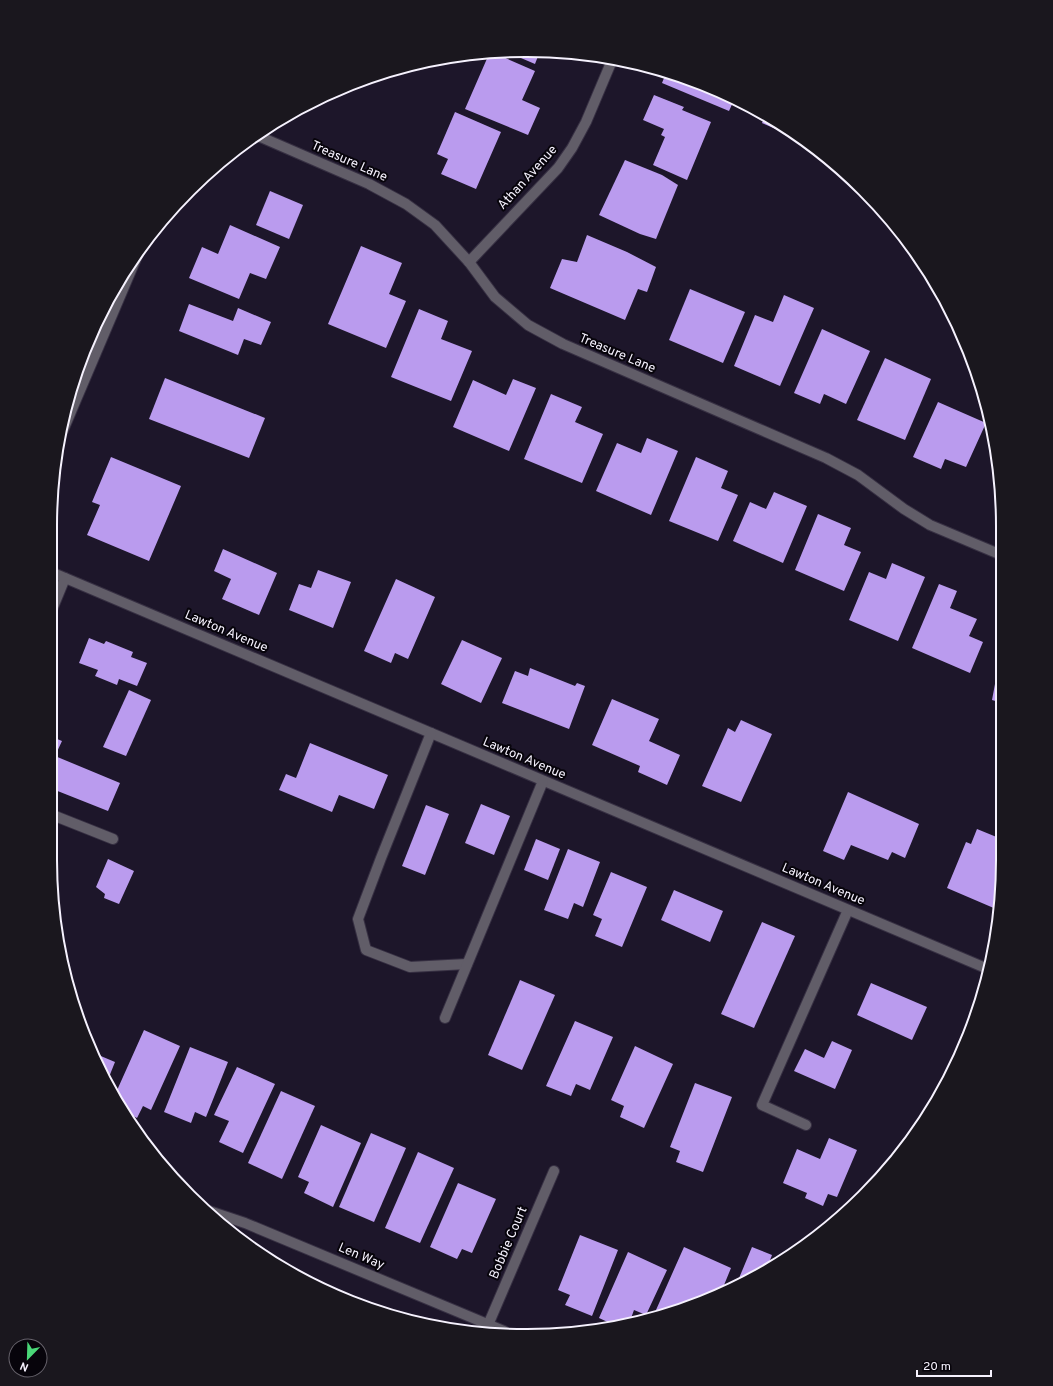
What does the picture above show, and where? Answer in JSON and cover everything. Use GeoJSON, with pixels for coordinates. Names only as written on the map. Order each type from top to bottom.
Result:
{"type":"FeatureCollection","features":[{"type":"Feature","properties":{"kind":"street","name":"Athan Avenue"},"geometry":{"type":"LineString","coordinates":[[469,262],[558,168],[572,148],[586,122],[610,65]]}},
{"type":"Feature","properties":{"kind":"street","name":"Treasure Lane"},"geometry":{"type":"LineString","coordinates":[[263,138],[370,184],[406,204],[435,225],[469,262],[495,297],[528,325],[563,344],[826,458],[858,474],[904,509],[930,525],[996,553]]}},
{"type":"Feature","properties":{"kind":"street"},"geometry":{"type":"LineString","coordinates":[[75,400],[108,314]]}},
{"type":"Feature","properties":{"kind":"street","name":"Lawton Avenue"},"geometry":{"type":"LineString","coordinates":[[57,575],[983,967]]}},
{"type":"Feature","properties":{"kind":"street"},"geometry":{"type":"LineString","coordinates":[[57,597],[65,578]]}},
{"type":"Feature","properties":{"kind":"street"},"geometry":{"type":"LineString","coordinates":[[431,733],[358,919],[366,950],[410,967],[467,964]]}},
{"type":"Feature","properties":{"kind":"street"},"geometry":{"type":"LineString","coordinates":[[445,1018],[543,781]]}},
{"type":"Feature","properties":{"kind":"street"},"geometry":{"type":"LineString","coordinates":[[57,817],[113,839]]}},
{"type":"Feature","properties":{"kind":"street"},"geometry":{"type":"LineString","coordinates":[[806,1126],[762,1105],[848,910]]}},
{"type":"Feature","properties":{"kind":"street","name":"Bobbie Court"},"geometry":{"type":"LineString","coordinates":[[488,1325],[554,1171]]}},
{"type":"Feature","properties":{"kind":"street","name":"Len Way"},"geometry":{"type":"LineString","coordinates":[[220,1215],[245,1223],[495,1328]]}},
{"type":"Feature","properties":{"kind":"building"},"geometry":{"type":"Polygon","coordinates":[[[519,57],[538,57],[535,64],[519,57]]]}},
{"type":"Feature","properties":{"kind":"building"},"geometry":{"type":"Polygon","coordinates":[[[505,58],[535,71],[522,100],[540,108],[528,135],[465,109],[487,59],[505,58]]]}},
{"type":"Feature","properties":{"kind":"building"},"geometry":{"type":"Polygon","coordinates":[[[664,78],[732,104],[729,111],[662,83],[664,78]]]}},
{"type":"Feature","properties":{"kind":"building"},"geometry":{"type":"Polygon","coordinates":[[[654,95],[684,107],[682,110],[711,122],[687,180],[653,165],[665,137],[661,135],[664,129],[643,120],[654,95]]]}},
{"type":"Feature","properties":{"kind":"building"},"geometry":{"type":"Polygon","coordinates":[[[455,112],[501,132],[476,189],[441,174],[448,159],[437,154],[455,112]]]}},
{"type":"Feature","properties":{"kind":"building"},"geometry":{"type":"Polygon","coordinates":[[[763,121],[776,129],[762,123],[763,121]]]}},
{"type":"Feature","properties":{"kind":"building"},"geometry":{"type":"Polygon","coordinates":[[[625,160],[662,175],[678,185],[656,239],[640,234],[599,215],[625,160]]]}},
{"type":"Feature","properties":{"kind":"building"},"geometry":{"type":"Polygon","coordinates":[[[270,191],[303,205],[289,239],[256,225],[270,191]]]}},
{"type":"Feature","properties":{"kind":"building"},"geometry":{"type":"Polygon","coordinates":[[[230,225],[280,247],[266,279],[250,273],[239,299],[189,278],[202,247],[218,254],[230,225]]]}},
{"type":"Feature","properties":{"kind":"building"},"geometry":{"type":"Polygon","coordinates":[[[587,235],[627,252],[656,267],[647,292],[638,289],[625,320],[550,288],[562,259],[577,262],[587,235]]]}},
{"type":"Feature","properties":{"kind":"building"},"geometry":{"type":"Polygon","coordinates":[[[361,246],[402,263],[389,294],[406,301],[386,348],[328,324],[361,246]]]}},
{"type":"Feature","properties":{"kind":"building"},"geometry":{"type":"Polygon","coordinates":[[[690,289],[745,312],[723,363],[669,340],[690,289]]]}},
{"type":"Feature","properties":{"kind":"building"},"geometry":{"type":"Polygon","coordinates":[[[784,295],[814,308],[780,386],[734,366],[755,315],[773,322],[784,295]]]}},
{"type":"Feature","properties":{"kind":"building"},"geometry":{"type":"Polygon","coordinates":[[[189,304],[233,321],[238,308],[271,322],[261,345],[244,339],[238,355],[179,331],[189,304]]]}},
{"type":"Feature","properties":{"kind":"building"},"geometry":{"type":"Polygon","coordinates":[[[419,309],[448,321],[441,339],[472,351],[451,401],[391,377],[419,309]]]}},
{"type":"Feature","properties":{"kind":"building"},"geometry":{"type":"Polygon","coordinates":[[[822,329],[870,351],[846,404],[824,394],[820,404],[794,393],[822,329]]]}},
{"type":"Feature","properties":{"kind":"building"},"geometry":{"type":"Polygon","coordinates":[[[885,358],[931,379],[905,440],[857,420],[885,358]]]}},
{"type":"Feature","properties":{"kind":"building"},"geometry":{"type":"Polygon","coordinates":[[[165,378],[265,418],[249,458],[149,419],[165,378]]]}},
{"type":"Feature","properties":{"kind":"building"},"geometry":{"type":"Polygon","coordinates":[[[513,379],[536,388],[509,451],[453,427],[473,380],[506,395],[513,379]]]}},
{"type":"Feature","properties":{"kind":"building"},"geometry":{"type":"Polygon","coordinates":[[[551,394],[582,407],[575,422],[603,434],[582,483],[524,459],[551,394]]]}},
{"type":"Feature","properties":{"kind":"building"},"geometry":{"type":"Polygon","coordinates":[[[938,402],[984,422],[985,426],[966,467],[945,459],[941,469],[913,457],[938,402]]]}},
{"type":"Feature","properties":{"kind":"building"},"geometry":{"type":"Polygon","coordinates":[[[647,438],[678,451],[651,515],[596,491],[617,443],[641,453],[647,438]]]}},
{"type":"Feature","properties":{"kind":"building"},"geometry":{"type":"Polygon","coordinates":[[[111,457],[181,486],[149,561],[87,535],[100,505],[92,502],[111,457]]]}},
{"type":"Feature","properties":{"kind":"building"},"geometry":{"type":"Polygon","coordinates":[[[696,457],[728,471],[721,488],[738,495],[718,541],[669,521],[696,457]]]}},
{"type":"Feature","properties":{"kind":"building"},"geometry":{"type":"Polygon","coordinates":[[[774,492],[807,506],[783,563],[733,541],[750,502],[766,509],[774,492]]]}},
{"type":"Feature","properties":{"kind":"building"},"geometry":{"type":"Polygon","coordinates":[[[818,514],[851,528],[844,545],[861,552],[844,591],[795,570],[818,514]]]}},
{"type":"Feature","properties":{"kind":"building"},"geometry":{"type":"Polygon","coordinates":[[[223,549],[277,573],[259,615],[222,599],[231,579],[214,571],[223,549]]]}},
{"type":"Feature","properties":{"kind":"building"},"geometry":{"type":"Polygon","coordinates":[[[892,563],[925,577],[898,641],[849,620],[869,572],[886,579],[892,563]]]}},
{"type":"Feature","properties":{"kind":"building"},"geometry":{"type":"Polygon","coordinates":[[[318,570],[351,582],[333,628],[289,610],[299,584],[311,588],[318,570]]]}},
{"type":"Feature","properties":{"kind":"building"},"geometry":{"type":"Polygon","coordinates":[[[396,579],[435,597],[408,659],[395,653],[391,663],[364,651],[396,579]]]}},
{"type":"Feature","properties":{"kind":"building"},"geometry":{"type":"Polygon","coordinates":[[[939,584],[957,591],[950,608],[977,619],[969,636],[983,642],[970,673],[912,648],[939,584]]]}},
{"type":"Feature","properties":{"kind":"building"},"geometry":{"type":"Polygon","coordinates":[[[89,638],[104,644],[106,641],[133,652],[131,657],[147,663],[137,686],[119,679],[117,685],[95,676],[98,670],[79,663],[89,638]]]}},
{"type":"Feature","properties":{"kind":"building"},"geometry":{"type":"Polygon","coordinates":[[[462,640],[502,658],[481,703],[441,684],[462,640]]]}},
{"type":"Feature","properties":{"kind":"building"},"geometry":{"type":"Polygon","coordinates":[[[530,668],[575,686],[577,683],[585,686],[569,729],[502,703],[515,671],[528,676],[530,668]]]}},
{"type":"Feature","properties":{"kind":"building"},"geometry":{"type":"Polygon","coordinates":[[[996,679],[996,701],[992,700],[996,679]]]}},
{"type":"Feature","properties":{"kind":"building"},"geometry":{"type":"Polygon","coordinates":[[[129,690],[151,700],[126,756],[103,747],[129,690]]]}},
{"type":"Feature","properties":{"kind":"building"},"geometry":{"type":"Polygon","coordinates":[[[612,699],[659,719],[649,741],[680,755],[667,785],[638,772],[640,766],[592,745],[612,699]]]}},
{"type":"Feature","properties":{"kind":"building"},"geometry":{"type":"Polygon","coordinates":[[[741,720],[772,734],[741,802],[702,786],[728,728],[735,732],[741,720]]]}},
{"type":"Feature","properties":{"kind":"building"},"geometry":{"type":"Polygon","coordinates":[[[57,739],[62,741],[57,752],[57,739]]]}},
{"type":"Feature","properties":{"kind":"building"},"geometry":{"type":"Polygon","coordinates":[[[310,743],[388,775],[374,809],[339,795],[332,812],[279,790],[286,774],[296,778],[310,743]]]}},
{"type":"Feature","properties":{"kind":"building"},"geometry":{"type":"Polygon","coordinates":[[[57,757],[120,783],[108,811],[57,791],[57,757]]]}},
{"type":"Feature","properties":{"kind":"building"},"geometry":{"type":"Polygon","coordinates":[[[848,792],[919,824],[905,858],[892,852],[888,860],[851,845],[844,860],[823,851],[848,792]]]}},
{"type":"Feature","properties":{"kind":"building"},"geometry":{"type":"Polygon","coordinates":[[[481,804],[510,816],[494,855],[465,843],[481,804]]]}},
{"type":"Feature","properties":{"kind":"building"},"geometry":{"type":"Polygon","coordinates":[[[426,805],[449,814],[425,875],[402,866],[426,805]]]}},
{"type":"Feature","properties":{"kind":"building"},"geometry":{"type":"Polygon","coordinates":[[[977,829],[996,837],[993,908],[947,888],[966,842],[971,844],[977,829]]]}},
{"type":"Feature","properties":{"kind":"building"},"geometry":{"type":"Polygon","coordinates":[[[536,839],[560,849],[548,880],[524,870],[536,839]]]}},
{"type":"Feature","properties":{"kind":"building"},"geometry":{"type":"Polygon","coordinates":[[[568,849],[600,862],[583,907],[574,903],[568,919],[544,910],[568,849]]]}},
{"type":"Feature","properties":{"kind":"building"},"geometry":{"type":"Polygon","coordinates":[[[108,859],[134,871],[119,904],[104,898],[105,894],[96,887],[108,859]]]}},
{"type":"Feature","properties":{"kind":"building"},"geometry":{"type":"Polygon","coordinates":[[[611,872],[647,887],[622,947],[595,936],[602,919],[593,915],[611,872]]]}},
{"type":"Feature","properties":{"kind":"building"},"geometry":{"type":"Polygon","coordinates":[[[674,890],[723,911],[710,942],[661,920],[674,890]]]}},
{"type":"Feature","properties":{"kind":"building"},"geometry":{"type":"Polygon","coordinates":[[[762,922],[795,936],[754,1028],[721,1014],[762,922]]]}},
{"type":"Feature","properties":{"kind":"building"},"geometry":{"type":"Polygon","coordinates":[[[520,980],[555,995],[522,1070],[488,1055],[520,980]]]}},
{"type":"Feature","properties":{"kind":"building"},"geometry":{"type":"Polygon","coordinates":[[[871,983],[927,1007],[912,1040],[857,1015],[871,983]]]}},
{"type":"Feature","properties":{"kind":"building"},"geometry":{"type":"Polygon","coordinates":[[[575,1021],[613,1037],[590,1090],[576,1084],[571,1096],[546,1086],[575,1021]]]}},
{"type":"Feature","properties":{"kind":"building"},"geometry":{"type":"Polygon","coordinates":[[[144,1030],[180,1046],[151,1110],[143,1106],[137,1118],[134,1116],[117,1089],[144,1030]]]}},
{"type":"Feature","properties":{"kind":"building"},"geometry":{"type":"Polygon","coordinates":[[[832,1041],[852,1050],[835,1089],[794,1071],[805,1049],[824,1058],[832,1041]]]}},
{"type":"Feature","properties":{"kind":"building"},"geometry":{"type":"Polygon","coordinates":[[[635,1046],[673,1064],[644,1128],[620,1117],[624,1106],[611,1100],[635,1046]]]}},
{"type":"Feature","properties":{"kind":"building"},"geometry":{"type":"Polygon","coordinates":[[[190,1047],[228,1062],[206,1117],[195,1112],[191,1123],[164,1112],[190,1047]]]}},
{"type":"Feature","properties":{"kind":"building"},"geometry":{"type":"Polygon","coordinates":[[[100,1056],[115,1062],[110,1075],[100,1056]]]}},
{"type":"Feature","properties":{"kind":"building"},"geometry":{"type":"Polygon","coordinates":[[[237,1067],[275,1084],[243,1153],[219,1142],[229,1121],[214,1115],[237,1067]]]}},
{"type":"Feature","properties":{"kind":"building"},"geometry":{"type":"Polygon","coordinates":[[[695,1083],[732,1097],[703,1172],[676,1162],[680,1151],[670,1147],[695,1083]]]}},
{"type":"Feature","properties":{"kind":"building"},"geometry":{"type":"Polygon","coordinates":[[[281,1091],[315,1106],[282,1179],[248,1163],[281,1091]]]}},
{"type":"Feature","properties":{"kind":"building"},"geometry":{"type":"Polygon","coordinates":[[[321,1125],[361,1143],[333,1207],[304,1193],[309,1182],[298,1177],[321,1125]]]}},
{"type":"Feature","properties":{"kind":"building"},"geometry":{"type":"Polygon","coordinates":[[[371,1133],[406,1148],[374,1222],[339,1207],[371,1133]]]}},
{"type":"Feature","properties":{"kind":"building"},"geometry":{"type":"Polygon","coordinates":[[[829,1138],[857,1150],[837,1197],[828,1194],[823,1206],[805,1198],[807,1193],[783,1183],[797,1149],[820,1159],[829,1138]]]}},
{"type":"Feature","properties":{"kind":"building"},"geometry":{"type":"Polygon","coordinates":[[[418,1152],[454,1168],[420,1243],[385,1228],[418,1152]]]}},
{"type":"Feature","properties":{"kind":"building"},"geometry":{"type":"Polygon","coordinates":[[[458,1183],[496,1199],[472,1253],[462,1249],[457,1259],[430,1247],[458,1183]]]}},
{"type":"Feature","properties":{"kind":"building"},"geometry":{"type":"Polygon","coordinates":[[[580,1235],[618,1250],[592,1316],[565,1305],[570,1295],[558,1290],[580,1235]]]}},
{"type":"Feature","properties":{"kind":"building"},"geometry":{"type":"Polygon","coordinates":[[[684,1247],[731,1268],[724,1285],[677,1304],[656,1310],[684,1247]]]}},
{"type":"Feature","properties":{"kind":"building"},"geometry":{"type":"Polygon","coordinates":[[[752,1247],[772,1255],[770,1261],[739,1278],[752,1247]]]}},
{"type":"Feature","properties":{"kind":"building"},"geometry":{"type":"Polygon","coordinates":[[[628,1252],[667,1270],[647,1313],[644,1314],[634,1310],[632,1317],[607,1322],[599,1318],[628,1252]]]}}]}
